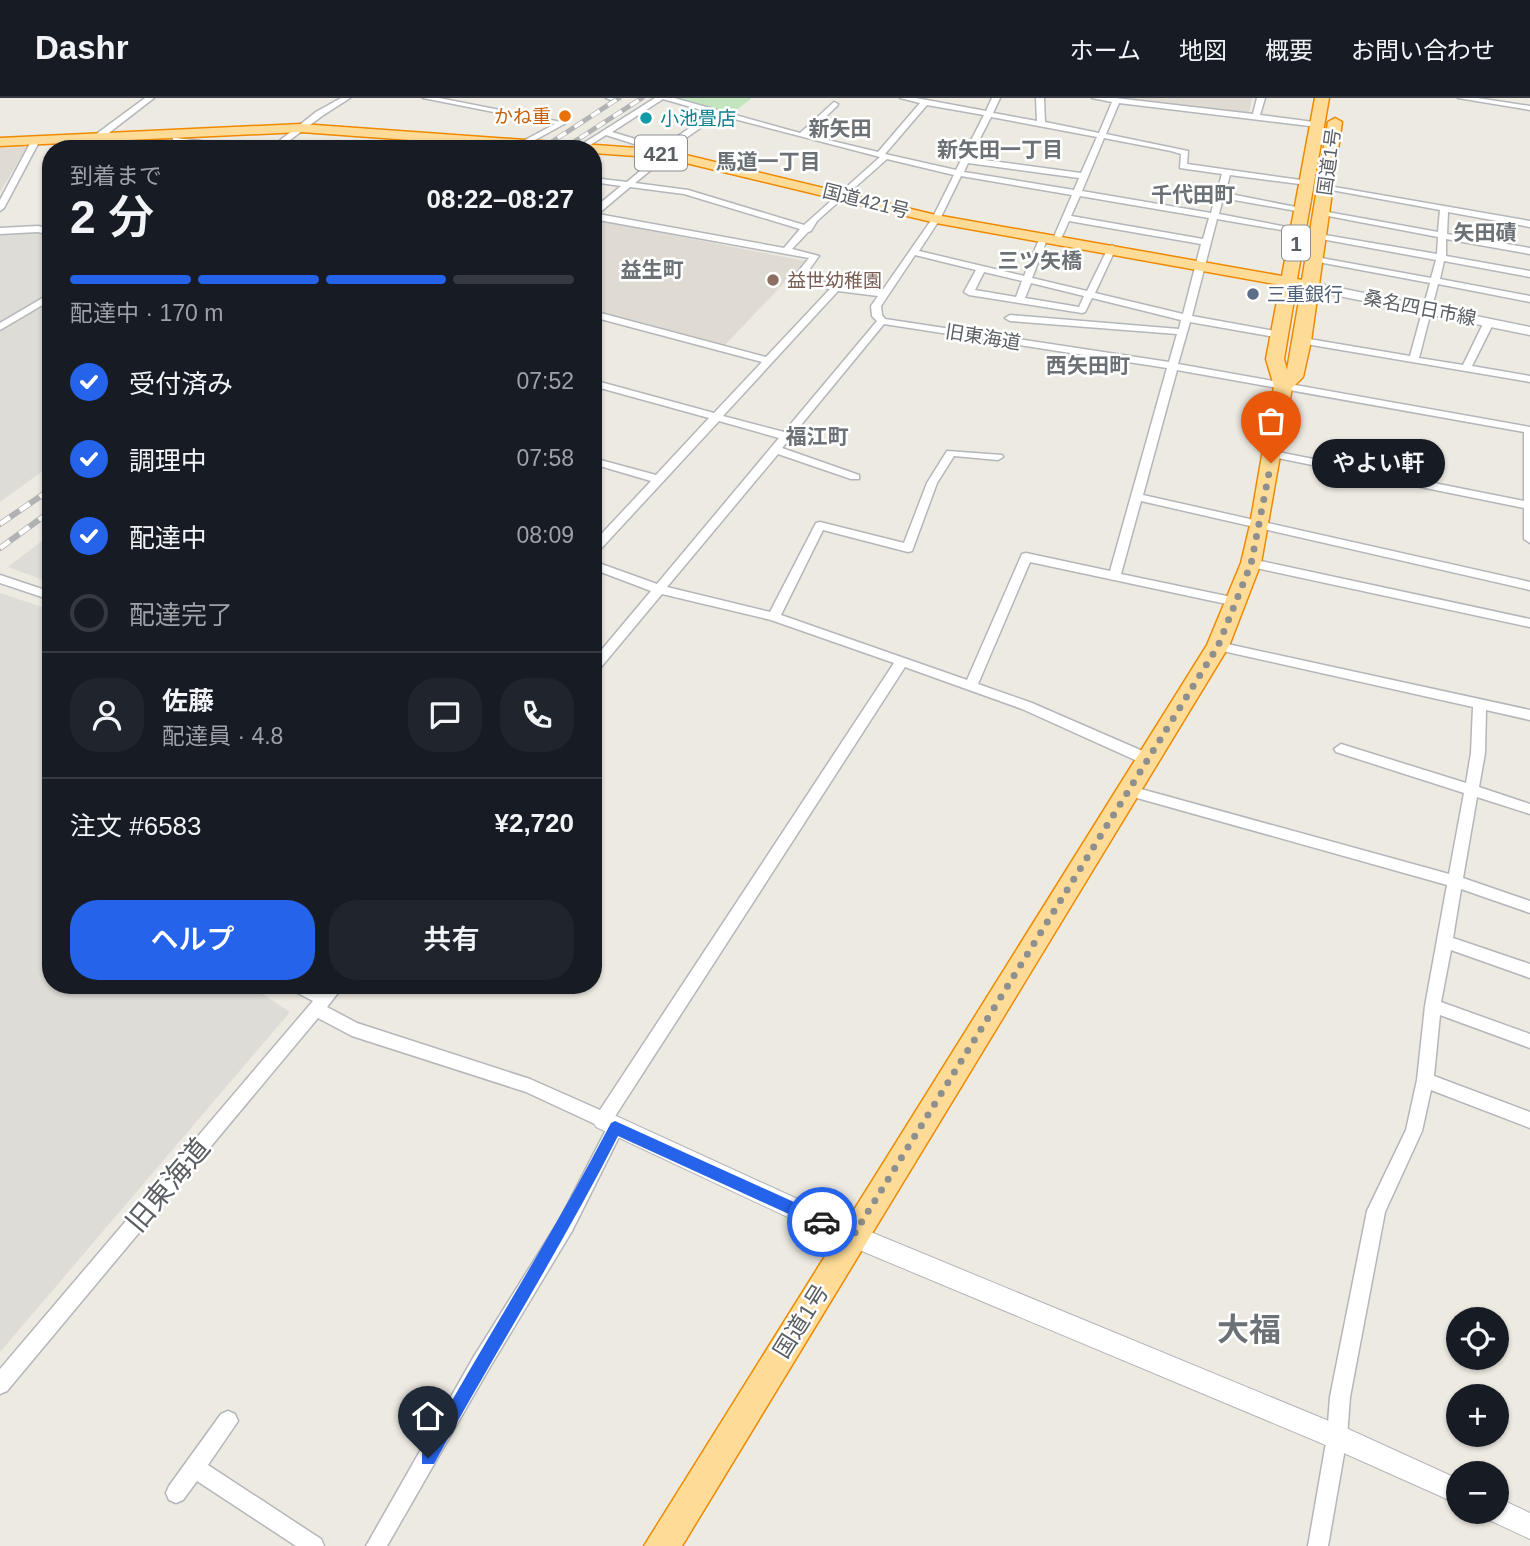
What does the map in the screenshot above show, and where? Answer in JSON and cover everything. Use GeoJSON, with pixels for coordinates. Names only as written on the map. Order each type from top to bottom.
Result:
{"type":"FeatureCollection","features":[{"type":"Feature","properties":{"kind":"highway","name":"国道1号"},"geometry":{"type":"LineString","coordinates":[[662,1546],[1218,646],[1251,564],[1260,525],[1283,386],[1275,359],[1322,98]]}},
{"type":"Feature","properties":{"kind":"highway","name":"国道1号"},"geometry":{"type":"LineString","coordinates":[[1283,386],[1294,377],[1303,341],[1312,258],[1322,214],[1337,111]]}},
{"type":"Feature","properties":{"kind":"highway","name":"国道421号"},"geometry":{"type":"LineString","coordinates":[[0,142],[98,137],[177,139],[300,128],[415,140]]}},
{"type":"Feature","properties":{"kind":"highway","name":"国道421号"},"geometry":{"type":"LineString","coordinates":[[602,149],[662,153],[936,219],[1112,248],[1310,286]]}},
{"type":"Feature","properties":{"kind":"main road","name":"桑名四日市線"},"geometry":{"type":"LineString","coordinates":[[1310,286],[1530,331]]}},
{"type":"Feature","properties":{"kind":"street"},"geometry":{"type":"LineString","coordinates":[[98,137],[150,98]]}},
{"type":"Feature","properties":{"kind":"street"},"geometry":{"type":"LineString","coordinates":[[285,140],[346,98]]}},
{"type":"Feature","properties":{"kind":"street"},"geometry":{"type":"LineString","coordinates":[[427,98],[562,123],[531,140]]}},
{"type":"Feature","properties":{"kind":"street"},"geometry":{"type":"LineString","coordinates":[[592,140],[660,98]]}},
{"type":"Feature","properties":{"kind":"street"},"geometry":{"type":"LineString","coordinates":[[666,98],[957,173],[1299,230]]}},
{"type":"Feature","properties":{"kind":"street"},"geometry":{"type":"LineString","coordinates":[[904,98],[931,101],[1185,153],[1183,166],[1308,183]]}},
{"type":"Feature","properties":{"kind":"street"},"geometry":{"type":"LineString","coordinates":[[602,658],[882,321],[877,316],[876,306],[936,219],[996,98]]}},
{"type":"Feature","properties":{"kind":"street"},"geometry":{"type":"LineString","coordinates":[[1040,98],[1041,124]]}},
{"type":"Feature","properties":{"kind":"street"},"geometry":{"type":"LineString","coordinates":[[1096,98],[1318,125]]}},
{"type":"Feature","properties":{"kind":"street"},"geometry":{"type":"LineString","coordinates":[[1256,117],[1261,98]]}},
{"type":"Feature","properties":{"kind":"street"},"geometry":{"type":"LineString","coordinates":[[1462,98],[1530,108]]}},
{"type":"Feature","properties":{"kind":"street"},"geometry":{"type":"LineString","coordinates":[[1019,301],[1051,238],[1067,218],[1116,100]]}},
{"type":"Feature","properties":{"kind":"street"},"geometry":{"type":"LineString","coordinates":[[786,251],[814,219],[842,196],[883,155],[931,101]]}},
{"type":"Feature","properties":{"kind":"street"},"geometry":{"type":"LineString","coordinates":[[802,135],[834,104]]}},
{"type":"Feature","properties":{"kind":"street"},"geometry":{"type":"LineString","coordinates":[[602,212],[666,148],[718,112]]}},
{"type":"Feature","properties":{"kind":"street"},"geometry":{"type":"LineString","coordinates":[[605,132],[656,148],[662,153]]}},
{"type":"Feature","properties":{"kind":"street"},"geometry":{"type":"LineString","coordinates":[[177,139],[184,140]]}},
{"type":"Feature","properties":{"kind":"street"},"geometry":{"type":"LineString","coordinates":[[0,208],[36,140]]}},
{"type":"Feature","properties":{"kind":"street"},"geometry":{"type":"LineString","coordinates":[[964,160],[1085,176]]}},
{"type":"Feature","properties":{"kind":"street"},"geometry":{"type":"LineString","coordinates":[[1115,575],[1227,172]]}},
{"type":"Feature","properties":{"kind":"street"},"geometry":{"type":"LineString","coordinates":[[602,181],[685,192],[808,229]]}},
{"type":"Feature","properties":{"kind":"street"},"geometry":{"type":"LineString","coordinates":[[1326,187],[1530,224]]}},
{"type":"Feature","properties":{"kind":"street"},"geometry":{"type":"LineString","coordinates":[[1221,195],[1302,209]]}},
{"type":"Feature","properties":{"kind":"street"},"geometry":{"type":"LineString","coordinates":[[1414,359],[1441,257],[1444,208]]}},
{"type":"Feature","properties":{"kind":"street"},"geometry":{"type":"LineString","coordinates":[[1322,214],[1530,251]]}},
{"type":"Feature","properties":{"kind":"street"},"geometry":{"type":"LineString","coordinates":[[1067,218],[1206,242]]}},
{"type":"Feature","properties":{"kind":"street"},"geometry":{"type":"LineString","coordinates":[[602,219],[816,256],[798,278],[836,288],[883,294]]}},
{"type":"Feature","properties":{"kind":"street"},"geometry":{"type":"LineString","coordinates":[[38,229],[42,227]]}},
{"type":"Feature","properties":{"kind":"street"},"geometry":{"type":"LineString","coordinates":[[0,231],[42,230]]}},
{"type":"Feature","properties":{"kind":"street"},"geometry":{"type":"LineString","coordinates":[[1317,235],[1530,274]]}},
{"type":"Feature","properties":{"kind":"street"},"geometry":{"type":"LineString","coordinates":[[1079,325],[1088,294],[1112,248]]}},
{"type":"Feature","properties":{"kind":"street"},"geometry":{"type":"LineString","coordinates":[[913,252],[1186,318],[1280,335]]}},
{"type":"Feature","properties":{"kind":"street"},"geometry":{"type":"LineString","coordinates":[[1312,258],[1530,299]]}},
{"type":"Feature","properties":{"kind":"street"},"geometry":{"type":"LineString","coordinates":[[982,268],[969,292],[1082,310]]}},
{"type":"Feature","properties":{"kind":"street"},"geometry":{"type":"LineString","coordinates":[[602,540],[836,288]]}},
{"type":"Feature","properties":{"kind":"street"},"geometry":{"type":"LineString","coordinates":[[0,327],[42,301]]}},
{"type":"Feature","properties":{"kind":"street"},"geometry":{"type":"LineString","coordinates":[[602,316],[768,361]]}},
{"type":"Feature","properties":{"kind":"street"},"geometry":{"type":"LineString","coordinates":[[1010,318],[1182,332]]}},
{"type":"Feature","properties":{"kind":"street","name":"旧東海道"},"geometry":{"type":"LineString","coordinates":[[882,321],[1173,366],[1529,430]]}},
{"type":"Feature","properties":{"kind":"street"},"geometry":{"type":"LineString","coordinates":[[1466,368],[1489,322]]}},
{"type":"Feature","properties":{"kind":"street"},"geometry":{"type":"LineString","coordinates":[[1303,341],[1530,379]]}},
{"type":"Feature","properties":{"kind":"street"},"geometry":{"type":"LineString","coordinates":[[602,386],[785,436]]}},
{"type":"Feature","properties":{"kind":"street"},"geometry":{"type":"LineString","coordinates":[[1529,430],[1530,539]]}},
{"type":"Feature","properties":{"kind":"street"},"geometry":{"type":"LineString","coordinates":[[774,449],[855,477]]}},
{"type":"Feature","properties":{"kind":"street"},"geometry":{"type":"LineString","coordinates":[[774,617],[820,526],[908,548],[932,483],[951,453],[999,457]]}},
{"type":"Feature","properties":{"kind":"street"},"geometry":{"type":"LineString","coordinates":[[1273,454],[1529,505]]}},
{"type":"Feature","properties":{"kind":"street"},"geometry":{"type":"LineString","coordinates":[[602,463],[658,479]]}},
{"type":"Feature","properties":{"kind":"street"},"geometry":{"type":"LineString","coordinates":[[1138,497],[1530,586]]}},
{"type":"Feature","properties":{"kind":"street"},"geometry":{"type":"LineString","coordinates":[[971,686],[1026,558],[1236,602]]}},
{"type":"Feature","properties":{"kind":"street"},"geometry":{"type":"LineString","coordinates":[[1251,564],[1530,623]]}},
{"type":"Feature","properties":{"kind":"street"},"geometry":{"type":"LineString","coordinates":[[602,568],[658,589],[774,617],[902,661],[971,686],[1149,760]]}},
{"type":"Feature","properties":{"kind":"street"},"geometry":{"type":"LineString","coordinates":[[0,579],[42,593]]}},
{"type":"Feature","properties":{"kind":"street"},"geometry":{"type":"LineString","coordinates":[[1218,646],[1530,715]]}},
{"type":"Feature","properties":{"kind":"street"},"geometry":{"type":"LineString","coordinates":[[376,1546],[480,1364],[566,1224],[609,1124],[902,661]]}},
{"type":"Feature","properties":{"kind":"street"},"geometry":{"type":"LineString","coordinates":[[1318,1546],[1337,1437],[1340,1397],[1376,1211],[1414,1131],[1425,1080],[1433,1006],[1478,753],[1480,703]]}},
{"type":"Feature","properties":{"kind":"street"},"geometry":{"type":"LineString","coordinates":[[1341,749],[1530,808]]}},
{"type":"Feature","properties":{"kind":"street"},"geometry":{"type":"LineString","coordinates":[[1130,791],[1455,881],[1530,907]]}},
{"type":"Feature","properties":{"kind":"street"},"geometry":{"type":"LineString","coordinates":[[1444,941],[1530,971]]}},
{"type":"Feature","properties":{"kind":"street"},"geometry":{"type":"LineString","coordinates":[[308,994],[352,1029],[530,1086],[853,1236],[1337,1437],[1446,1487]]}},
{"type":"Feature","properties":{"kind":"street","name":"旧東海道"},"geometry":{"type":"LineString","coordinates":[[0,1384],[329,994]]}},
{"type":"Feature","properties":{"kind":"street"},"geometry":{"type":"LineString","coordinates":[[1433,1006],[1530,1041]]}},
{"type":"Feature","properties":{"kind":"street"},"geometry":{"type":"LineString","coordinates":[[1425,1080],[1530,1120]]}},
{"type":"Feature","properties":{"kind":"street"},"geometry":{"type":"LineString","coordinates":[[176,1493],[228,1422]]}},
{"type":"Feature","properties":{"kind":"street"},"geometry":{"type":"LineString","coordinates":[[194,1468],[314,1546]]}},
{"type":"Feature","properties":{"kind":"street"},"geometry":{"type":"LineString","coordinates":[[1509,1516],[1530,1526]]}},
{"type":"Feature","properties":{"kind":"shaded area"},"geometry":{"type":"Polygon","coordinates":[[[1120,98],[1252,98],[1249,114],[1120,98]]]}},
{"type":"Feature","properties":{"kind":"shaded area"},"geometry":{"type":"Polygon","coordinates":[[[27,147],[0,192],[0,148],[27,147]]]}},
{"type":"Feature","properties":{"kind":"shaded area"},"geometry":{"type":"Polygon","coordinates":[[[602,221],[805,261],[725,345],[602,313],[602,221]]]}},
{"type":"Feature","properties":{"kind":"shaded area"},"geometry":{"type":"Polygon","coordinates":[[[0,234],[42,234],[42,472],[0,502],[0,234]]]}},
{"type":"Feature","properties":{"kind":"shaded area"},"geometry":{"type":"Polygon","coordinates":[[[42,541],[42,580],[8,567],[42,541]]]}},
{"type":"Feature","properties":{"kind":"shaded area"},"geometry":{"type":"Polygon","coordinates":[[[0,593],[42,607],[42,994],[263,994],[290,1012],[0,1352],[0,593]]]}},
{"type":"Feature","properties":{"kind":"green space"},"geometry":{"type":"Polygon","coordinates":[[[679,98],[750,98],[751,99],[732,113],[679,98]]]}},
{"type":"Feature","properties":{"kind":"railway"},"geometry":{"type":"LineString","coordinates":[[555,140],[619,98]]}},
{"type":"Feature","properties":{"kind":"railway"},"geometry":{"type":"LineString","coordinates":[[577,140],[642,98]]}},
{"type":"Feature","properties":{"kind":"railway"},"geometry":{"type":"LineString","coordinates":[[0,524],[42,495]]}},
{"type":"Feature","properties":{"kind":"railway"},"geometry":{"type":"LineString","coordinates":[[0,548],[42,518]]}},
{"type":"Feature","properties":{"kind":"way so far"},"geometry":{"type":"LineString","coordinates":[[822,1222],[853,1236],[1218,646],[1251,564],[1271,463]]}},
{"type":"Feature","properties":{"kind":"place","name":"かね重"},"geometry":{"type":"Point","coordinates":[565,116]}},
{"type":"Feature","properties":{"kind":"place","name":"小池畳店"},"geometry":{"type":"Point","coordinates":[646,118]}},
{"type":"Feature","properties":{"kind":"place","name":"益世幼稚園"},"geometry":{"type":"Point","coordinates":[773,280]}},
{"type":"Feature","properties":{"kind":"place","name":"三重銀行"},"geometry":{"type":"Point","coordinates":[1253,294]}},
{"type":"Feature","properties":{"kind":"place","name":"やよい軒"},"geometry":{"type":"Point","coordinates":[1271,463]}},
{"type":"Feature","properties":{"kind":"district","name":"新矢田"},"geometry":{"type":"Point","coordinates":[840,128]}},
{"type":"Feature","properties":{"kind":"district","name":"新矢田一丁目"},"geometry":{"type":"Point","coordinates":[1000,149]}},
{"type":"Feature","properties":{"kind":"district","name":"馬道一丁目"},"geometry":{"type":"Point","coordinates":[768,161]}},
{"type":"Feature","properties":{"kind":"district","name":"千代田町"},"geometry":{"type":"Point","coordinates":[1193,194]}},
{"type":"Feature","properties":{"kind":"district","name":"矢田磧"},"geometry":{"type":"Point","coordinates":[1485,232]}},
{"type":"Feature","properties":{"kind":"district","name":"三ツ矢橋"},"geometry":{"type":"Point","coordinates":[1040,260]}},
{"type":"Feature","properties":{"kind":"district","name":"益生町"},"geometry":{"type":"Point","coordinates":[652,269]}},
{"type":"Feature","properties":{"kind":"district","name":"西矢田町"},"geometry":{"type":"Point","coordinates":[1088,365]}},
{"type":"Feature","properties":{"kind":"district","name":"福江町"},"geometry":{"type":"Point","coordinates":[817,436]}},
{"type":"Feature","properties":{"kind":"district","name":"大福"},"geometry":{"type":"Point","coordinates":[1249,1330]}},
{"type":"Feature","properties":{"kind":"route"},"geometry":{"type":"LineString","coordinates":[[428,1458],[480,1364],[566,1224],[615,1128],[822,1222]]}}]}
